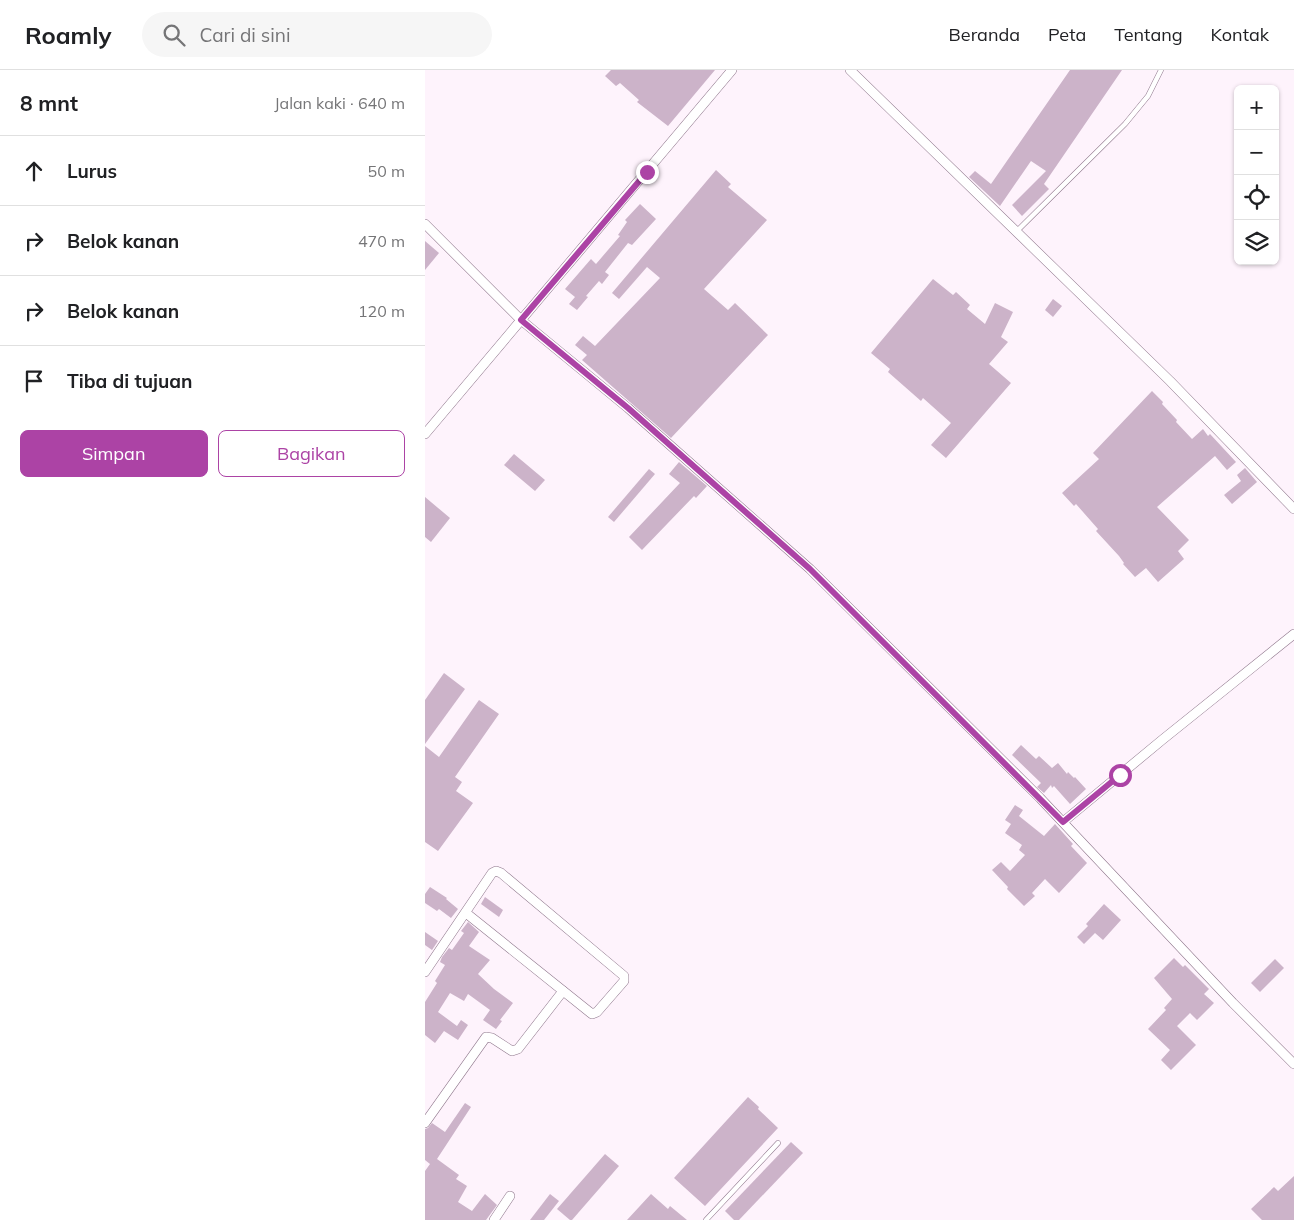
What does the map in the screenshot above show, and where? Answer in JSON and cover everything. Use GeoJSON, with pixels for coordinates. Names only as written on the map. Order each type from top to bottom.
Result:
{"type":"FeatureCollection","features":[{"type":"Feature","properties":{"kind":"street"},"geometry":{"type":"LineString","coordinates":[[425,434],[732,70]]}},
{"type":"Feature","properties":{"kind":"street"},"geometry":{"type":"LineString","coordinates":[[850,70],[1171,381],[1294,509]]}},
{"type":"Feature","properties":{"kind":"street"},"geometry":{"type":"LineString","coordinates":[[425,224],[521,320],[628,408],[810,569],[1063,822],[1233,1003],[1294,1064]]}},
{"type":"Feature","properties":{"kind":"street"},"geometry":{"type":"LineString","coordinates":[[1063,822],[1294,634]]}},
{"type":"Feature","properties":{"kind":"street"},"geometry":{"type":"LineString","coordinates":[[425,972],[492,873],[497,872],[501,873],[625,979],[624,982],[597,1012],[592,1014],[466,912]]}},
{"type":"Feature","properties":{"kind":"street"},"geometry":{"type":"LineString","coordinates":[[425,1123],[486,1037],[492,1038],[512,1051],[518,1049],[563,991]]}},
{"type":"Feature","properties":{"kind":"street"},"geometry":{"type":"LineString","coordinates":[[494,1220],[510,1196]]}},
{"type":"Feature","properties":{"kind":"lane"},"geometry":{"type":"LineString","coordinates":[[1017,231],[1125,124],[1148,96],[1161,70]]}},
{"type":"Feature","properties":{"kind":"lane"},"geometry":{"type":"LineString","coordinates":[[706,1220],[778,1143]]}},
{"type":"Feature","properties":{"kind":"building"},"geometry":{"type":"Polygon","coordinates":[[[611,70],[715,70],[668,126],[637,102],[639,100],[620,83],[616,86],[605,76],[611,70]]]}},
{"type":"Feature","properties":{"kind":"building"},"geometry":{"type":"Polygon","coordinates":[[[1070,70],[1122,70],[1044,184],[1049,189],[1022,216],[1012,205],[1046,171],[1031,161],[1000,206],[969,177],[975,171],[991,184],[1070,70]]]}},
{"type":"Feature","properties":{"kind":"building"},"geometry":{"type":"Polygon","coordinates":[[[716,170],[731,184],[728,187],[767,220],[704,289],[728,310],[735,303],[768,335],[671,438],[582,360],[587,355],[575,345],[583,336],[595,346],[660,278],[647,267],[619,299],[612,293],[716,170]]]}},
{"type":"Feature","properties":{"kind":"building"},"geometry":{"type":"Polygon","coordinates":[[[640,204],[656,219],[632,245],[628,243],[605,272],[609,275],[602,284],[599,281],[577,310],[569,304],[575,297],[565,289],[591,259],[596,264],[620,236],[618,235],[627,222],[625,220],[640,204]]]}},
{"type":"Feature","properties":{"kind":"building"},"geometry":{"type":"Polygon","coordinates":[[[425,241],[439,253],[425,270],[425,241]]]}},
{"type":"Feature","properties":{"kind":"building"},"geometry":{"type":"Polygon","coordinates":[[[933,279],[953,295],[956,292],[970,305],[967,309],[985,324],[995,303],[1013,312],[1001,337],[1008,342],[989,364],[1011,383],[946,458],[931,445],[951,423],[923,398],[921,401],[888,372],[890,369],[871,353],[933,279]]]}},
{"type":"Feature","properties":{"kind":"building"},"geometry":{"type":"Polygon","coordinates":[[[1053,299],[1062,306],[1053,317],[1045,310],[1053,299]]]}},
{"type":"Feature","properties":{"kind":"building"},"geometry":{"type":"Polygon","coordinates":[[[1152,391],[1192,439],[1203,429],[1236,462],[1227,470],[1215,456],[1157,507],[1189,540],[1178,551],[1184,559],[1158,582],[1146,568],[1135,577],[1096,531],[1098,529],[1076,504],[1074,506],[1062,493],[1099,459],[1093,453],[1152,391]]]}},
{"type":"Feature","properties":{"kind":"building"},"geometry":{"type":"Polygon","coordinates":[[[514,454],[545,480],[535,491],[504,465],[514,454]]]}},
{"type":"Feature","properties":{"kind":"building"},"geometry":{"type":"Polygon","coordinates":[[[679,462],[707,486],[696,498],[694,496],[642,550],[629,537],[680,483],[669,474],[679,462]]]}},
{"type":"Feature","properties":{"kind":"building"},"geometry":{"type":"Polygon","coordinates":[[[1245,468],[1257,482],[1232,504],[1224,495],[1241,481],[1237,475],[1245,468]]]}},
{"type":"Feature","properties":{"kind":"building"},"geometry":{"type":"Polygon","coordinates":[[[649,469],[655,474],[614,522],[608,517],[649,469]]]}},
{"type":"Feature","properties":{"kind":"building"},"geometry":{"type":"Polygon","coordinates":[[[425,497],[450,518],[431,542],[425,537],[425,497]]]}},
{"type":"Feature","properties":{"kind":"building"},"geometry":{"type":"Polygon","coordinates":[[[444,673],[465,689],[425,744],[425,700],[444,673]]]}},
{"type":"Feature","properties":{"kind":"building"},"geometry":{"type":"Polygon","coordinates":[[[479,700],[499,714],[455,777],[462,782],[456,791],[473,803],[438,851],[425,842],[425,746],[439,757],[479,700]]]}},
{"type":"Feature","properties":{"kind":"building"},"geometry":{"type":"Polygon","coordinates":[[[1021,745],[1036,759],[1039,756],[1052,768],[1058,763],[1067,774],[1068,772],[1075,777],[1086,789],[1070,804],[1054,786],[1052,788],[1051,785],[1044,793],[1037,787],[1041,783],[1012,755],[1021,745]]]}},
{"type":"Feature","properties":{"kind":"building"},"geometry":{"type":"Polygon","coordinates":[[[1015,805],[1023,810],[1019,816],[1044,836],[1055,824],[1073,844],[1071,846],[1087,863],[1059,893],[1045,879],[1032,893],[1035,896],[1024,906],[992,870],[1001,862],[1010,871],[1025,855],[1019,850],[1022,845],[1005,833],[1011,824],[1005,820],[1015,805]]]}},
{"type":"Feature","properties":{"kind":"building"},"geometry":{"type":"Polygon","coordinates":[[[430,887],[447,898],[458,909],[451,918],[439,909],[437,911],[425,903],[425,894],[430,887]]]}},
{"type":"Feature","properties":{"kind":"building"},"geometry":{"type":"Polygon","coordinates":[[[485,897],[503,910],[499,917],[481,904],[485,897]]]}},
{"type":"Feature","properties":{"kind":"building"},"geometry":{"type":"Polygon","coordinates":[[[1104,904],[1121,920],[1103,940],[1095,933],[1084,944],[1077,937],[1088,926],[1086,924],[1104,904]]]}},
{"type":"Feature","properties":{"kind":"building"},"geometry":{"type":"Polygon","coordinates":[[[468,922],[479,932],[469,946],[490,960],[478,974],[513,1003],[500,1020],[502,1021],[496,1029],[483,1020],[490,1010],[468,994],[464,1001],[450,993],[438,1012],[457,1026],[461,1020],[468,1025],[458,1040],[444,1031],[435,1043],[425,1035],[425,1002],[437,983],[435,981],[445,965],[440,962],[442,957],[449,948],[452,950],[464,933],[461,931],[468,922]]]}},
{"type":"Feature","properties":{"kind":"building"},"geometry":{"type":"Polygon","coordinates":[[[425,932],[438,941],[432,950],[425,945],[425,932]]]}},
{"type":"Feature","properties":{"kind":"building"},"geometry":{"type":"Polygon","coordinates":[[[1174,958],[1183,967],[1185,965],[1209,989],[1204,994],[1214,1003],[1197,1020],[1190,1013],[1177,1026],[1196,1045],[1171,1070],[1161,1060],[1170,1050],[1148,1029],[1166,1010],[1164,1008],[1172,999],[1154,978],[1174,958]]]}},
{"type":"Feature","properties":{"kind":"building"},"geometry":{"type":"Polygon","coordinates":[[[1275,959],[1284,968],[1260,992],[1251,983],[1275,959]]]}},
{"type":"Feature","properties":{"kind":"building"},"geometry":{"type":"Polygon","coordinates":[[[748,1097],[778,1128],[705,1206],[674,1178],[748,1097]]]}},
{"type":"Feature","properties":{"kind":"building"},"geometry":{"type":"Polygon","coordinates":[[[465,1103],[471,1107],[437,1159],[459,1175],[456,1179],[467,1186],[458,1202],[472,1211],[485,1194],[497,1205],[486,1220],[425,1220],[425,1171],[430,1164],[425,1160],[425,1129],[432,1123],[445,1132],[465,1103]]]}},
{"type":"Feature","properties":{"kind":"building"},"geometry":{"type":"Polygon","coordinates":[[[791,1142],[803,1153],[739,1220],[734,1220],[725,1211],[791,1142]]]}},
{"type":"Feature","properties":{"kind":"building"},"geometry":{"type":"Polygon","coordinates":[[[605,1154],[619,1166],[570,1220],[557,1209],[605,1154]]]}},
{"type":"Feature","properties":{"kind":"building"},"geometry":{"type":"Polygon","coordinates":[[[1294,1176],[1294,1220],[1262,1220],[1251,1209],[1274,1187],[1278,1191],[1294,1176]]]}},
{"type":"Feature","properties":{"kind":"building"},"geometry":{"type":"Polygon","coordinates":[[[550,1194],[559,1201],[544,1220],[530,1220],[550,1194]]]}},
{"type":"Feature","properties":{"kind":"building"},"geometry":{"type":"Polygon","coordinates":[[[651,1194],[668,1209],[670,1206],[687,1220],[627,1220],[651,1194]]]}},
{"type":"Feature","properties":{"kind":"route"},"geometry":{"type":"LineString","coordinates":[[647,172],[521,320],[628,408],[810,569],[1063,822],[1120,775]]}}]}
